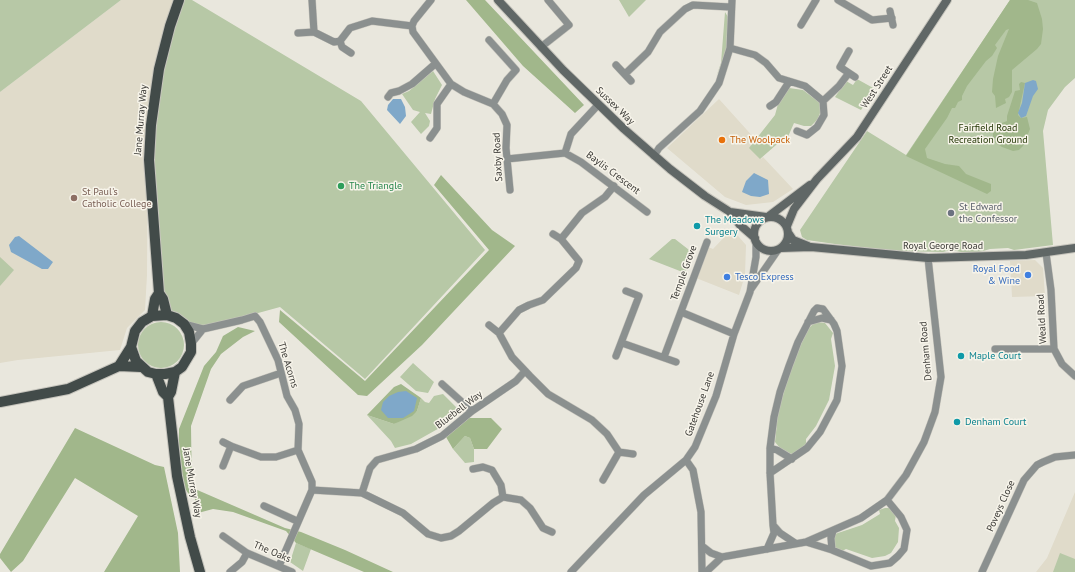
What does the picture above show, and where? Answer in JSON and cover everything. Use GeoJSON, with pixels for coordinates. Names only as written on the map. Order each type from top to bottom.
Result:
{"type":"FeatureCollection","features":[{"type":"Feature","properties":{"kind":"main road","name":"Jane Murray Way"},"geometry":{"type":"LineString","coordinates":[[167,315],[160,293],[149,160],[151,125],[158,69],[179,0]]}},
{"type":"Feature","properties":{"kind":"main road","name":"Jane Murray Way"},"geometry":{"type":"LineString","coordinates":[[152,316],[154,299],[160,293]]}},
{"type":"Feature","properties":{"kind":"main road"},"geometry":{"type":"LineString","coordinates":[[0,402],[68,389],[119,366],[141,367],[156,374],[175,372],[187,360],[192,344],[189,332],[184,324],[176,318],[167,315],[152,316],[138,326],[132,337],[131,347],[133,354],[141,367]]}},
{"type":"Feature","properties":{"kind":"main road"},"geometry":{"type":"LineString","coordinates":[[119,366],[131,347]]}},
{"type":"Feature","properties":{"kind":"main road"},"geometry":{"type":"LineString","coordinates":[[156,374],[163,392],[168,397],[171,392],[175,372]]}},
{"type":"Feature","properties":{"kind":"main road","name":"Jane Murray Way"},"geometry":{"type":"LineString","coordinates":[[168,397],[177,476],[188,529],[200,572]]}},
{"type":"Feature","properties":{"kind":"street"},"geometry":{"type":"LineString","coordinates":[[312,0],[314,32]]}},
{"type":"Feature","properties":{"kind":"street"},"geometry":{"type":"LineString","coordinates":[[412,26],[431,0]]}},
{"type":"Feature","properties":{"kind":"street","name":"Sussex Way"},"geometry":{"type":"LineString","coordinates":[[498,0],[541,47],[598,105],[654,156],[705,196],[730,212],[755,240]]}},
{"type":"Feature","properties":{"kind":"street"},"geometry":{"type":"LineString","coordinates":[[541,47],[569,25],[548,0]]}},
{"type":"Feature","properties":{"kind":"street"},"geometry":{"type":"LineString","coordinates":[[801,25],[816,0]]}},
{"type":"Feature","properties":{"kind":"street"},"geometry":{"type":"LineString","coordinates":[[838,0],[872,20],[892,18]]}},
{"type":"Feature","properties":{"kind":"street","name":"West Street"},"geometry":{"type":"LineString","coordinates":[[788,230],[794,209],[817,179],[856,137],[946,0]]}},
{"type":"Feature","properties":{"kind":"street"},"geometry":{"type":"LineString","coordinates":[[625,74],[648,52],[660,32],[693,2],[731,4],[730,48],[719,83],[700,112],[659,148],[654,156]]}},
{"type":"Feature","properties":{"kind":"street"},"geometry":{"type":"LineString","coordinates":[[298,33],[314,32],[334,42],[340,41],[350,28],[372,21],[412,26]]}},
{"type":"Feature","properties":{"kind":"street"},"geometry":{"type":"LineString","coordinates":[[412,26],[414,32],[435,64],[451,84],[464,92],[493,104],[507,80],[516,70],[489,40]]}},
{"type":"Feature","properties":{"kind":"street"},"geometry":{"type":"LineString","coordinates":[[340,41],[342,47],[351,53]]}},
{"type":"Feature","properties":{"kind":"street"},"geometry":{"type":"LineString","coordinates":[[730,48],[755,55],[766,63],[779,78],[805,86],[823,101],[824,115],[817,126],[807,135],[797,131]]}},
{"type":"Feature","properties":{"kind":"street"},"geometry":{"type":"LineString","coordinates":[[849,51],[840,67],[848,74],[855,77]]}},
{"type":"Feature","properties":{"kind":"street"},"geometry":{"type":"LineString","coordinates":[[388,97],[391,93],[399,91],[412,84],[435,64]]}},
{"type":"Feature","properties":{"kind":"street"},"geometry":{"type":"LineString","coordinates":[[616,64],[631,81]]}},
{"type":"Feature","properties":{"kind":"street"},"geometry":{"type":"LineString","coordinates":[[823,101],[839,86],[848,74]]}},
{"type":"Feature","properties":{"kind":"street"},"geometry":{"type":"LineString","coordinates":[[770,106],[776,102],[789,82]]}},
{"type":"Feature","properties":{"kind":"street"},"geometry":{"type":"LineString","coordinates":[[430,138],[437,128],[437,104],[451,84]]}},
{"type":"Feature","properties":{"kind":"street","name":"Saxby Road"},"geometry":{"type":"LineString","coordinates":[[493,104],[502,114],[507,125],[507,159],[510,190]]}},
{"type":"Feature","properties":{"kind":"street"},"geometry":{"type":"LineString","coordinates":[[507,159],[565,152],[571,134],[598,105]]}},
{"type":"Feature","properties":{"kind":"street","name":"Baylis Crescent"},"geometry":{"type":"LineString","coordinates":[[565,152],[614,186],[647,212]]}},
{"type":"Feature","properties":{"kind":"street","name":"West Street"},"geometry":{"type":"LineString","coordinates":[[768,217],[817,179]]}},
{"type":"Feature","properties":{"kind":"street"},"geometry":{"type":"LineString","coordinates":[[561,239],[582,213],[606,197],[614,186]]}},
{"type":"Feature","properties":{"kind":"street","name":"Sussex Way"},"geometry":{"type":"LineString","coordinates":[[730,212],[768,217]]}},
{"type":"Feature","properties":{"kind":"street"},"geometry":{"type":"LineString","coordinates":[[768,217],[780,218],[788,230],[786,242],[779,249],[765,250],[755,240],[756,226],[768,217]]}},
{"type":"Feature","properties":{"kind":"street","name":"Royal George Road"},"geometry":{"type":"LineString","coordinates":[[788,230],[793,240],[811,247]]}},
{"type":"Feature","properties":{"kind":"street"},"geometry":{"type":"LineString","coordinates":[[499,333],[519,310],[543,300],[576,268],[579,261],[561,239],[553,234]]}},
{"type":"Feature","properties":{"kind":"street","name":"Gatehouse Lane"},"geometry":{"type":"LineString","coordinates":[[571,572],[644,495],[686,460],[695,447],[713,402],[734,334],[750,292],[756,257],[755,240]]}},
{"type":"Feature","properties":{"kind":"street","name":"Temple Grove"},"geometry":{"type":"LineString","coordinates":[[664,357],[707,242]]}},
{"type":"Feature","properties":{"kind":"street","name":"Royal George Road"},"geometry":{"type":"LineString","coordinates":[[779,249],[811,247],[928,258],[1046,252],[1075,248]]}},
{"type":"Feature","properties":{"kind":"street","name":"Gatehouse Lane"},"geometry":{"type":"LineString","coordinates":[[750,292],[779,249]]}},
{"type":"Feature","properties":{"kind":"street","name":"Weald Road"},"geometry":{"type":"LineString","coordinates":[[995,349],[1054,349],[1051,290],[1046,252]]}},
{"type":"Feature","properties":{"kind":"street","name":"Denham Road"},"geometry":{"type":"LineString","coordinates":[[722,557],[806,542],[833,531],[861,518],[887,500],[906,475],[924,442],[935,412],[940,377],[928,258]]}},
{"type":"Feature","properties":{"kind":"street"},"geometry":{"type":"LineString","coordinates":[[616,356],[639,296],[626,291]]}},
{"type":"Feature","properties":{"kind":"street"},"geometry":{"type":"LineString","coordinates":[[767,549],[774,533],[770,474],[770,448],[774,417],[780,392],[798,342],[817,308],[823,309],[837,331],[842,366],[837,400],[820,432],[807,448],[770,474]]}},
{"type":"Feature","properties":{"kind":"street","name":"Temple Grove"},"geometry":{"type":"LineString","coordinates":[[681,312],[734,334]]}},
{"type":"Feature","properties":{"kind":"street","name":"The Acorns"},"geometry":{"type":"LineString","coordinates":[[203,329],[255,316],[272,346],[287,396],[295,410],[299,424],[298,450],[312,482],[312,490]]}},
{"type":"Feature","properties":{"kind":"street"},"geometry":{"type":"LineString","coordinates":[[808,322],[822,318],[831,320]]}},
{"type":"Feature","properties":{"kind":"street"},"geometry":{"type":"LineString","coordinates":[[184,324],[203,329],[192,344]]}},
{"type":"Feature","properties":{"kind":"street"},"geometry":{"type":"LineString","coordinates":[[489,325],[499,333],[512,357],[548,394],[592,420],[607,434],[619,452],[633,454]]}},
{"type":"Feature","properties":{"kind":"street"},"geometry":{"type":"LineString","coordinates":[[622,343],[676,362]]}},
{"type":"Feature","properties":{"kind":"street"},"geometry":{"type":"LineString","coordinates":[[1054,349],[1062,364],[1075,376]]}},
{"type":"Feature","properties":{"kind":"street","name":"Bluebell Way"},"geometry":{"type":"LineString","coordinates":[[362,493],[370,468],[377,460],[416,449],[442,436],[472,411],[516,381],[525,371]]}},
{"type":"Feature","properties":{"kind":"street"},"geometry":{"type":"LineString","coordinates":[[230,400],[242,386],[281,373]]}},
{"type":"Feature","properties":{"kind":"street"},"geometry":{"type":"LineString","coordinates":[[442,384],[472,411]]}},
{"type":"Feature","properties":{"kind":"street"},"geometry":{"type":"LineString","coordinates":[[223,442],[261,457],[276,457],[298,450]]}},
{"type":"Feature","properties":{"kind":"street"},"geometry":{"type":"LineString","coordinates":[[223,466],[231,446]]}},
{"type":"Feature","properties":{"kind":"street"},"geometry":{"type":"LineString","coordinates":[[770,448],[792,460]]}},
{"type":"Feature","properties":{"kind":"street"},"geometry":{"type":"LineString","coordinates":[[603,480],[619,452]]}},
{"type":"Feature","properties":{"kind":"street","name":"Poveys Close"},"geometry":{"type":"LineString","coordinates":[[982,572],[1024,480],[1037,465],[1043,462],[1055,457],[1075,455]]}},
{"type":"Feature","properties":{"kind":"street"},"geometry":{"type":"LineString","coordinates":[[686,460],[693,470],[701,512],[702,572]]}},
{"type":"Feature","properties":{"kind":"street"},"geometry":{"type":"LineString","coordinates":[[473,469],[483,467],[492,470],[501,485],[504,497]]}},
{"type":"Feature","properties":{"kind":"street"},"geometry":{"type":"LineString","coordinates":[[279,566],[297,521],[312,490],[362,493],[403,513],[428,534],[440,538],[451,536],[459,531],[493,503],[504,497],[521,500],[530,508],[543,528],[552,532]]}},
{"type":"Feature","properties":{"kind":"street","name":"Denham Road"},"geometry":{"type":"LineString","coordinates":[[806,542],[832,550],[871,566],[890,563],[904,549],[907,530],[901,517],[887,500]]}},
{"type":"Feature","properties":{"kind":"street"},"geometry":{"type":"LineString","coordinates":[[264,506],[297,521]]}},
{"type":"Feature","properties":{"kind":"street"},"geometry":{"type":"LineString","coordinates":[[773,525],[780,533],[795,543]]}},
{"type":"Feature","properties":{"kind":"street"},"geometry":{"type":"LineString","coordinates":[[832,550],[831,538],[833,531]]}},
{"type":"Feature","properties":{"kind":"street","name":"The Oaks"},"geometry":{"type":"LineString","coordinates":[[223,536],[247,553],[292,572]]}},
{"type":"Feature","properties":{"kind":"street"},"geometry":{"type":"LineString","coordinates":[[702,546],[711,553],[722,557],[706,572]]}},
{"type":"Feature","properties":{"kind":"street"},"geometry":{"type":"LineString","coordinates":[[230,572],[242,562],[247,553]]}},
{"type":"Feature","properties":{"kind":"shaded area","name":"St Paul's Catholic College"},"geometry":{"type":"Polygon","coordinates":[[[121,0],[175,0],[148,121],[147,275],[145,310],[127,328],[120,350],[0,363],[0,92],[121,0]]]}},
{"type":"Feature","properties":{"kind":"shaded area"},"geometry":{"type":"Polygon","coordinates":[[[719,99],[756,140],[750,148],[761,159],[763,157],[793,189],[773,202],[746,205],[725,197],[667,148],[719,99]]]}},
{"type":"Feature","properties":{"kind":"shaded area"},"geometry":{"type":"Polygon","coordinates":[[[732,229],[746,245],[745,275],[739,295],[696,278],[708,247],[713,249],[732,229]]]}},
{"type":"Feature","properties":{"kind":"shaded area"},"geometry":{"type":"Polygon","coordinates":[[[1035,260],[1043,268],[1045,296],[1012,297],[1010,261],[1035,260]]]}},
{"type":"Feature","properties":{"kind":"shaded area"},"geometry":{"type":"Polygon","coordinates":[[[1075,492],[1075,572],[1036,572],[1047,558],[1075,492]]]}},
{"type":"Feature","properties":{"kind":"green space"},"geometry":{"type":"Polygon","coordinates":[[[0,0],[121,0],[0,92],[0,0]]]}},
{"type":"Feature","properties":{"kind":"green space"},"geometry":{"type":"Polygon","coordinates":[[[180,0],[192,0],[361,101],[485,250],[365,379],[280,307],[189,332],[167,315],[163,299],[149,160],[159,69],[180,0]]]}},
{"type":"Feature","properties":{"kind":"green space"},"geometry":{"type":"Polygon","coordinates":[[[466,0],[485,0],[584,105],[575,113],[523,66],[466,0]]]}},
{"type":"Feature","properties":{"kind":"green space"},"geometry":{"type":"Polygon","coordinates":[[[619,0],[646,0],[629,17],[619,0]]]}},
{"type":"Feature","properties":{"kind":"green space","name":"Fairfield Road Recreation Ground"},"geometry":{"type":"Polygon","coordinates":[[[1010,0],[1075,0],[1075,78],[1065,87],[1048,110],[1043,131],[1053,245],[1014,250],[1008,248],[990,249],[976,253],[951,250],[943,252],[895,251],[807,240],[802,237],[800,230],[867,131],[906,155],[1010,0]]]}},
{"type":"Feature","properties":{"kind":"green space"},"geometry":{"type":"Polygon","coordinates":[[[1010,0],[1028,0],[1037,3],[1042,19],[1043,29],[1041,44],[1012,70],[1012,92],[1009,97],[1005,99],[1006,103],[996,108],[995,96],[992,92],[993,79],[998,56],[1009,29],[1006,30],[995,45],[997,48],[992,56],[986,61],[967,86],[962,96],[962,100],[958,102],[955,108],[952,108],[947,118],[925,149],[927,158],[945,164],[959,166],[966,174],[991,184],[991,191],[987,194],[906,156],[1010,0]]]}},
{"type":"Feature","properties":{"kind":"green space"},"geometry":{"type":"Polygon","coordinates":[[[725,12],[728,17],[726,52],[716,77],[721,63],[725,12]]]}},
{"type":"Feature","properties":{"kind":"green space"},"geometry":{"type":"Polygon","coordinates":[[[433,71],[442,85],[435,99],[431,114],[425,113],[430,121],[429,126],[421,134],[411,122],[420,112],[413,110],[402,94],[409,91],[433,71]]]}},
{"type":"Feature","properties":{"kind":"green space"},"geometry":{"type":"Polygon","coordinates":[[[857,79],[875,89],[861,110],[835,97],[846,81],[853,85],[857,79]]]}},
{"type":"Feature","properties":{"kind":"green space"},"geometry":{"type":"Polygon","coordinates":[[[1021,82],[1025,83],[1018,115],[1021,118],[1027,117],[1030,129],[1023,146],[1019,150],[1013,151],[1002,147],[993,141],[993,133],[999,124],[1007,121],[1007,116],[1015,91],[1020,90],[1019,84],[1021,82]]]}},
{"type":"Feature","properties":{"kind":"green space"},"geometry":{"type":"Polygon","coordinates":[[[789,88],[803,90],[819,102],[821,110],[818,119],[811,126],[804,126],[794,123],[787,139],[784,138],[760,159],[749,148],[775,115],[778,104],[789,88]]]}},
{"type":"Feature","properties":{"kind":"green space"},"geometry":{"type":"Polygon","coordinates":[[[441,175],[492,230],[515,246],[422,345],[367,396],[358,395],[279,322],[280,310],[365,381],[489,250],[434,185],[441,175]]]}},
{"type":"Feature","properties":{"kind":"green space"},"geometry":{"type":"Polygon","coordinates":[[[672,239],[675,239],[693,253],[685,273],[649,259],[672,239]]]}},
{"type":"Feature","properties":{"kind":"green space"},"geometry":{"type":"Polygon","coordinates":[[[0,257],[14,270],[0,286],[0,257]]]}},
{"type":"Feature","properties":{"kind":"green space"},"geometry":{"type":"Polygon","coordinates":[[[161,322],[174,326],[180,332],[184,345],[180,358],[174,364],[161,368],[148,364],[142,358],[138,345],[142,332],[148,326],[161,322]]]}},
{"type":"Feature","properties":{"kind":"green space"},"geometry":{"type":"Polygon","coordinates":[[[818,322],[825,323],[833,333],[831,339],[835,366],[829,400],[816,426],[806,439],[806,444],[793,455],[780,448],[775,442],[778,412],[792,364],[808,329],[813,324],[818,322]]]}},
{"type":"Feature","properties":{"kind":"green space"},"geometry":{"type":"Polygon","coordinates":[[[238,327],[255,331],[243,337],[221,354],[211,369],[191,426],[192,499],[182,484],[179,453],[179,429],[204,366],[216,352],[223,336],[238,327]]]}},
{"type":"Feature","properties":{"kind":"green space"},"geometry":{"type":"Polygon","coordinates":[[[413,363],[434,382],[428,393],[416,391],[400,377],[413,363]]]}},
{"type":"Feature","properties":{"kind":"green space"},"geometry":{"type":"Polygon","coordinates":[[[401,384],[421,398],[417,411],[412,416],[394,424],[367,415],[394,387],[401,384]]]}},
{"type":"Feature","properties":{"kind":"green space"},"geometry":{"type":"Polygon","coordinates":[[[443,394],[458,409],[443,426],[411,444],[395,448],[391,441],[367,415],[394,424],[417,411],[421,398],[425,402],[429,403],[434,396],[443,394]]]}},
{"type":"Feature","properties":{"kind":"green space"},"geometry":{"type":"Polygon","coordinates":[[[469,418],[491,418],[502,429],[487,449],[474,449],[470,438],[465,436],[453,449],[446,437],[469,418]]]}},
{"type":"Feature","properties":{"kind":"green space"},"geometry":{"type":"Polygon","coordinates":[[[75,428],[155,465],[164,467],[178,533],[180,572],[104,572],[138,516],[75,478],[23,561],[11,572],[0,558],[0,554],[75,428]]]}},
{"type":"Feature","properties":{"kind":"green space"},"geometry":{"type":"Polygon","coordinates":[[[465,436],[470,438],[474,449],[474,462],[465,463],[453,449],[465,436]]]}},
{"type":"Feature","properties":{"kind":"green space"},"geometry":{"type":"Polygon","coordinates":[[[195,489],[285,528],[301,532],[345,550],[393,572],[364,572],[296,543],[286,531],[233,512],[213,509],[198,513],[194,495],[195,489]]]}},
{"type":"Feature","properties":{"kind":"green space"},"geometry":{"type":"Polygon","coordinates":[[[889,508],[896,514],[895,521],[899,528],[898,542],[891,553],[885,556],[872,558],[846,549],[840,552],[835,549],[833,543],[835,534],[862,525],[880,514],[879,510],[889,508]]]}},
{"type":"Feature","properties":{"kind":"green space"},"geometry":{"type":"Polygon","coordinates":[[[296,543],[311,549],[303,571],[290,562],[296,543]]]}},
{"type":"Feature","properties":{"kind":"green space"},"geometry":{"type":"Polygon","coordinates":[[[1060,553],[1075,559],[1075,572],[1053,572],[1060,553]]]}},
{"type":"Feature","properties":{"kind":"water"},"geometry":{"type":"Polygon","coordinates":[[[1033,80],[1036,81],[1038,89],[1033,96],[1026,116],[1021,118],[1018,113],[1022,103],[1025,83],[1033,80]]]}},
{"type":"Feature","properties":{"kind":"water"},"geometry":{"type":"Polygon","coordinates":[[[393,99],[401,99],[405,107],[406,116],[400,124],[387,110],[388,105],[393,99]]]}},
{"type":"Feature","properties":{"kind":"water"},"geometry":{"type":"Polygon","coordinates":[[[754,173],[768,180],[769,194],[760,197],[751,196],[742,192],[746,181],[754,173]]]}},
{"type":"Feature","properties":{"kind":"water"},"geometry":{"type":"Polygon","coordinates":[[[19,236],[53,262],[48,269],[42,269],[11,252],[9,245],[15,237],[19,236]]]}},
{"type":"Feature","properties":{"kind":"water"},"geometry":{"type":"Polygon","coordinates":[[[406,391],[417,398],[414,411],[403,418],[388,418],[381,410],[383,402],[389,396],[398,392],[406,391]]]}},
{"type":"Feature","properties":{"kind":"place","name":"The Woolpack"},"geometry":{"type":"Point","coordinates":[722,140]}},
{"type":"Feature","properties":{"kind":"place","name":"The Triangle"},"geometry":{"type":"Point","coordinates":[341,186]}},
{"type":"Feature","properties":{"kind":"place","name":"St Paul's Catholic College"},"geometry":{"type":"Point","coordinates":[74,198]}},
{"type":"Feature","properties":{"kind":"place","name":"St Edward the Confessor"},"geometry":{"type":"Point","coordinates":[951,213]}},
{"type":"Feature","properties":{"kind":"place","name":"The Meadows Surgery"},"geometry":{"type":"Point","coordinates":[697,226]}},
{"type":"Feature","properties":{"kind":"place","name":"Royal Food & Wine"},"geometry":{"type":"Point","coordinates":[1028,275]}},
{"type":"Feature","properties":{"kind":"place","name":"Tesco Express"},"geometry":{"type":"Point","coordinates":[727,277]}},
{"type":"Feature","properties":{"kind":"place","name":"Maple Court"},"geometry":{"type":"Point","coordinates":[961,356]}},
{"type":"Feature","properties":{"kind":"place","name":"Denham Court"},"geometry":{"type":"Point","coordinates":[957,422]}}]}
